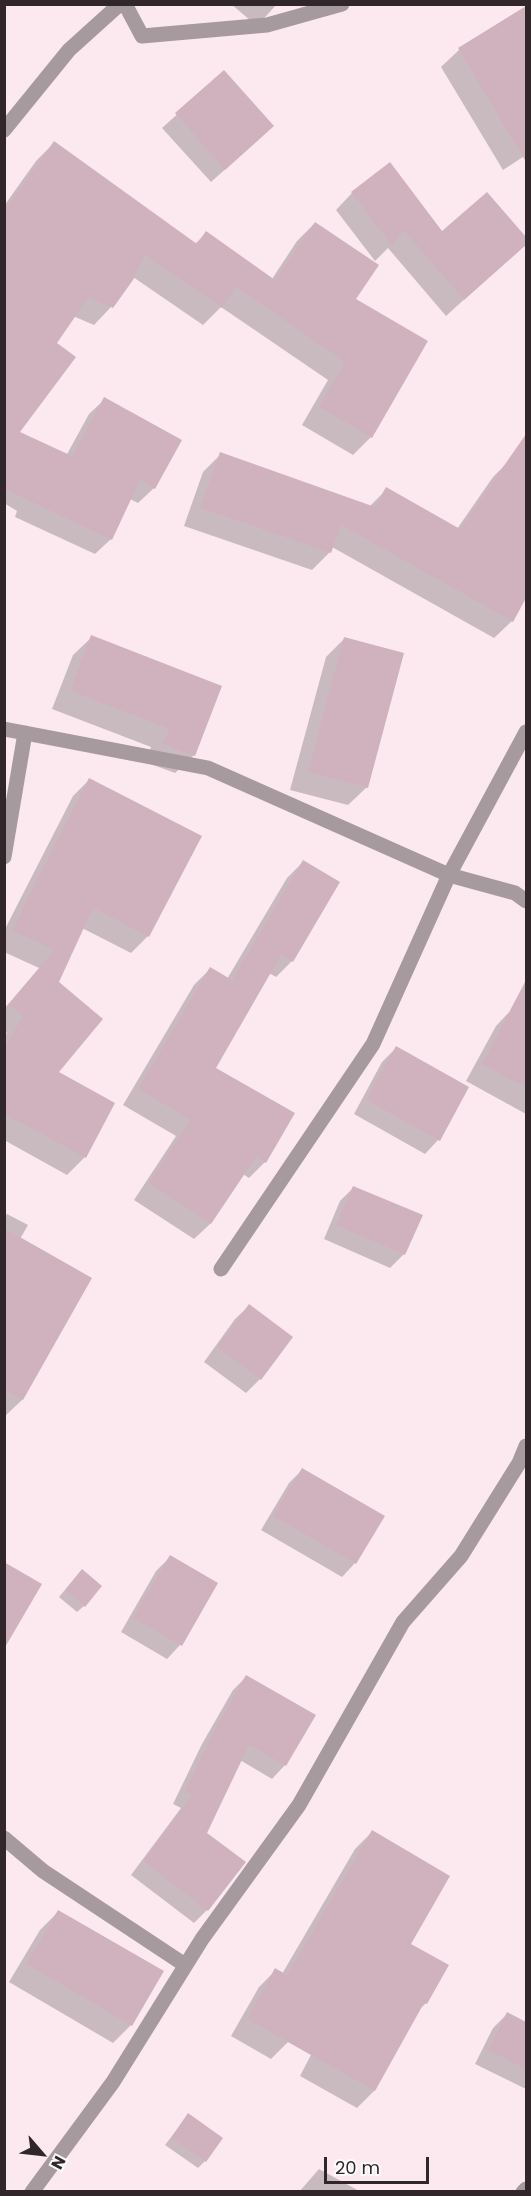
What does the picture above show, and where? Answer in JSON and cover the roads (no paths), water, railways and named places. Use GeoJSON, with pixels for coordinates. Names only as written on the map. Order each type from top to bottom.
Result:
{"type":"FeatureCollection","features":[{"type":"Feature","properties":{"kind":"street"},"geometry":{"type":"LineString","coordinates":[[4,130],[69,50],[120,4]]}},
{"type":"Feature","properties":{"kind":"street"},"geometry":{"type":"LineString","coordinates":[[125,4],[142,36],[267,25],[342,4]]}},
{"type":"Feature","properties":{"kind":"street"},"geometry":{"type":"LineString","coordinates":[[4,729],[208,768],[449,875],[515,893],[526,901]]}},
{"type":"Feature","properties":{"kind":"street"},"geometry":{"type":"LineString","coordinates":[[221,1269],[374,1044],[449,875],[526,732]]}},
{"type":"Feature","properties":{"kind":"street"},"geometry":{"type":"LineString","coordinates":[[4,857],[25,733]]}},
{"type":"Feature","properties":{"kind":"street"},"geometry":{"type":"LineString","coordinates":[[32,2192],[113,2082],[201,1939],[299,1805],[403,1622],[461,1556],[519,1463],[526,1446]]}},
{"type":"Feature","properties":{"kind":"street"},"geometry":{"type":"LineString","coordinates":[[4,1838],[43,1871],[185,1965]]}}]}
